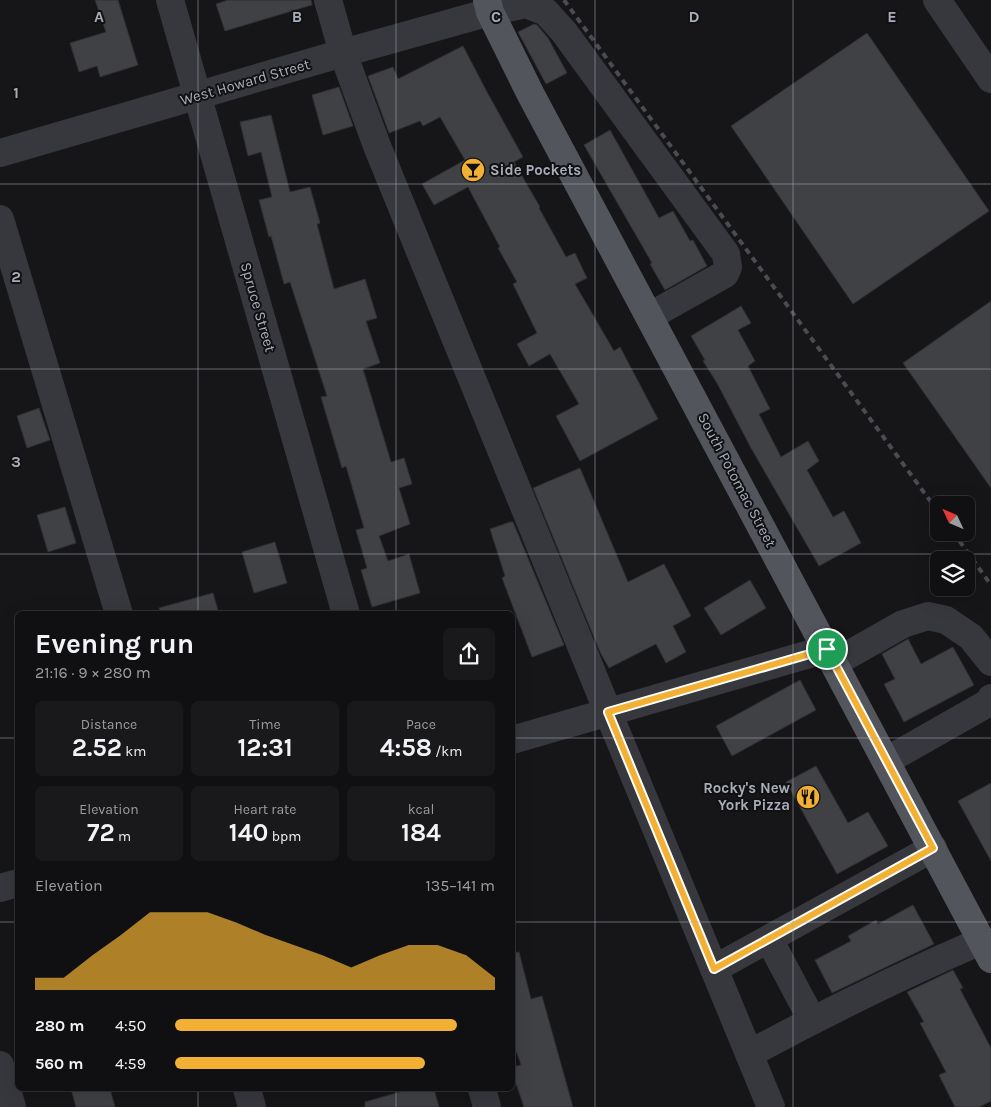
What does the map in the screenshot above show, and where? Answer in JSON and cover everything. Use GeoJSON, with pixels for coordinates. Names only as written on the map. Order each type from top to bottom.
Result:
{"type":"FeatureCollection","features":[{"type":"Feature","properties":{"kind":"main road","name":"South Potomac Street"},"geometry":{"type":"LineString","coordinates":[[488,6],[530,93],[986,950]]}},
{"type":"Feature","properties":{"kind":"street","name":"Spruce Street"},"geometry":{"type":"LineString","coordinates":[[170,0],[345,611]]}},
{"type":"Feature","properties":{"kind":"street"},"geometry":{"type":"LineString","coordinates":[[328,0],[343,54],[377,146],[771,1107]]}},
{"type":"Feature","properties":{"kind":"street"},"geometry":{"type":"LineString","coordinates":[[937,0],[991,79]]}},
{"type":"Feature","properties":{"kind":"street","name":"West Howard Street"},"geometry":{"type":"LineString","coordinates":[[0,153],[343,54],[488,6],[526,4],[546,12],[570,40],[726,254],[728,267],[725,274],[650,316]]}},
{"type":"Feature","properties":{"kind":"street"},"geometry":{"type":"LineString","coordinates":[[0,220],[118,611]]}},
{"type":"Feature","properties":{"kind":"street"},"geometry":{"type":"LineString","coordinates":[[515,739],[608,712],[831,656],[903,624],[928,616],[946,620],[971,637],[991,662]]}},
{"type":"Feature","properties":{"kind":"street"},"geometry":{"type":"LineString","coordinates":[[886,761],[988,703],[991,698]]}},
{"type":"Feature","properties":{"kind":"street"},"geometry":{"type":"LineString","coordinates":[[714,969],[933,848]]}},
{"type":"Feature","properties":{"kind":"street"},"geometry":{"type":"LineString","coordinates":[[0,888],[15,884]]}},
{"type":"Feature","properties":{"kind":"street"},"geometry":{"type":"LineString","coordinates":[[769,939],[812,1020]]}},
{"type":"Feature","properties":{"kind":"street"},"geometry":{"type":"LineString","coordinates":[[749,1054],[812,1020],[930,964],[986,950]]}},
{"type":"Feature","properties":{"kind":"street"},"geometry":{"type":"LineString","coordinates":[[0,1065],[12,1107]]}},
{"type":"Feature","properties":{"kind":"street"},"geometry":{"type":"LineString","coordinates":[[248,1091],[252,1107]]}},
{"type":"Feature","properties":{"kind":"street"},"geometry":{"type":"LineString","coordinates":[[483,1091],[488,1107]]}},
{"type":"Feature","properties":{"kind":"building"},"geometry":{"type":"Polygon","coordinates":[[[95,0],[118,0],[138,65],[100,77],[97,66],[79,72],[70,43],[106,32],[95,0]]]}},
{"type":"Feature","properties":{"kind":"building"},"geometry":{"type":"Polygon","coordinates":[[[228,0],[311,0],[312,5],[225,31],[216,4],[228,0]]]}},
{"type":"Feature","properties":{"kind":"building"},"geometry":{"type":"Polygon","coordinates":[[[534,24],[548,38],[567,73],[546,84],[518,32],[534,24]]]}},
{"type":"Feature","properties":{"kind":"building"},"geometry":{"type":"Polygon","coordinates":[[[867,33],[989,211],[853,304],[731,126],[867,33]]]}},
{"type":"Feature","properties":{"kind":"building"},"geometry":{"type":"Polygon","coordinates":[[[463,46],[523,157],[514,162],[566,257],[575,253],[587,278],[575,284],[614,351],[620,347],[658,419],[580,461],[556,416],[579,404],[550,354],[529,366],[517,344],[537,333],[513,284],[517,282],[468,187],[434,205],[422,184],[465,160],[440,117],[423,126],[420,121],[389,133],[368,76],[393,67],[398,79],[463,46]]]}},
{"type":"Feature","properties":{"kind":"building"},"geometry":{"type":"Polygon","coordinates":[[[339,87],[353,126],[323,135],[312,95],[339,87]]]}},
{"type":"Feature","properties":{"kind":"building"},"geometry":{"type":"Polygon","coordinates":[[[271,115],[290,192],[310,187],[320,223],[317,224],[334,289],[365,279],[377,318],[366,321],[380,363],[363,369],[391,462],[404,458],[412,484],[399,488],[410,524],[379,536],[388,561],[409,554],[420,593],[372,607],[361,570],[367,568],[356,530],[364,528],[346,466],[342,468],[321,397],[327,396],[290,282],[284,284],[271,236],[269,237],[259,200],[272,197],[261,152],[248,156],[240,122],[271,115]]]}},
{"type":"Feature","properties":{"kind":"building"},"geometry":{"type":"Polygon","coordinates":[[[610,130],[659,218],[673,211],[690,241],[693,240],[707,266],[665,290],[650,264],[652,263],[584,145],[610,130]]]}},
{"type":"Feature","properties":{"kind":"building"},"geometry":{"type":"Polygon","coordinates":[[[991,301],[991,488],[903,363],[991,301]]]}},
{"type":"Feature","properties":{"kind":"building"},"geometry":{"type":"Polygon","coordinates":[[[741,306],[751,323],[738,330],[755,361],[748,366],[770,409],[759,414],[781,457],[808,441],[819,461],[807,470],[833,517],[844,511],[861,543],[819,566],[751,448],[691,336],[741,306]]]}},
{"type":"Feature","properties":{"kind":"building"},"geometry":{"type":"Polygon","coordinates":[[[39,408],[50,440],[27,448],[17,416],[39,408]]]}},
{"type":"Feature","properties":{"kind":"building"},"geometry":{"type":"Polygon","coordinates":[[[580,468],[628,582],[664,564],[691,616],[673,626],[686,652],[666,663],[656,644],[609,668],[600,652],[533,488],[580,468]]]}},
{"type":"Feature","properties":{"kind":"building"},"geometry":{"type":"Polygon","coordinates":[[[65,507],[76,543],[48,552],[37,515],[65,507]]]}},
{"type":"Feature","properties":{"kind":"building"},"geometry":{"type":"Polygon","coordinates":[[[513,522],[564,645],[532,657],[502,578],[505,576],[490,529],[513,522]]]}},
{"type":"Feature","properties":{"kind":"building"},"geometry":{"type":"Polygon","coordinates":[[[275,542],[287,583],[254,593],[242,552],[275,542]]]}},
{"type":"Feature","properties":{"kind":"building"},"geometry":{"type":"Polygon","coordinates":[[[750,580],[766,608],[721,635],[704,608],[750,580]]]}},
{"type":"Feature","properties":{"kind":"building"},"geometry":{"type":"Polygon","coordinates":[[[213,593],[218,611],[160,611],[159,608],[213,593]]]}},
{"type":"Feature","properties":{"kind":"building"},"geometry":{"type":"Polygon","coordinates":[[[908,639],[921,664],[953,647],[974,685],[904,722],[884,684],[895,679],[882,654],[908,639]]]}},
{"type":"Feature","properties":{"kind":"building"},"geometry":{"type":"Polygon","coordinates":[[[800,680],[816,710],[732,756],[716,726],[800,680]]]}},
{"type":"Feature","properties":{"kind":"building"},"geometry":{"type":"Polygon","coordinates":[[[816,766],[848,823],[868,812],[888,846],[837,874],[786,782],[816,766]]]}},
{"type":"Feature","properties":{"kind":"building"},"geometry":{"type":"Polygon","coordinates":[[[991,783],[991,861],[958,801],[991,783]]]}},
{"type":"Feature","properties":{"kind":"building"},"geometry":{"type":"Polygon","coordinates":[[[913,905],[934,944],[832,993],[815,960],[851,941],[848,936],[876,920],[878,924],[913,905]]]}},
{"type":"Feature","properties":{"kind":"building"},"geometry":{"type":"Polygon","coordinates":[[[519,952],[531,999],[542,996],[573,1107],[524,1107],[515,1081],[515,1066],[521,1065],[515,1048],[515,953],[519,952]]]}},
{"type":"Feature","properties":{"kind":"building"},"geometry":{"type":"Polygon","coordinates":[[[953,970],[963,988],[960,989],[991,1048],[991,1101],[979,1107],[955,1107],[939,1075],[946,1072],[920,1023],[924,1022],[907,992],[953,970]]]}},
{"type":"Feature","properties":{"kind":"building"},"geometry":{"type":"Polygon","coordinates":[[[72,1091],[111,1091],[115,1107],[76,1107],[72,1091]]]}},
{"type":"Feature","properties":{"kind":"building"},"geometry":{"type":"Polygon","coordinates":[[[403,1091],[435,1091],[439,1107],[365,1107],[365,1102],[403,1091]]]}},
{"type":"Feature","properties":{"kind":"railway"},"geometry":{"type":"LineString","coordinates":[[564,0],[930,501]]}},
{"type":"Feature","properties":{"kind":"railway"},"geometry":{"type":"LineString","coordinates":[[959,541],[991,585]]}},
{"type":"Feature","properties":{"kind":"place","name":"Side Pockets"},"geometry":{"type":"Point","coordinates":[473,170]}},
{"type":"Feature","properties":{"kind":"place","name":"Rocky's New York Pizza"},"geometry":{"type":"Point","coordinates":[808,797]}},
{"type":"Feature","properties":{"kind":"route"},"geometry":{"type":"LineString","coordinates":[[827,649],[933,848],[714,969],[608,712],[827,649]]}}]}
